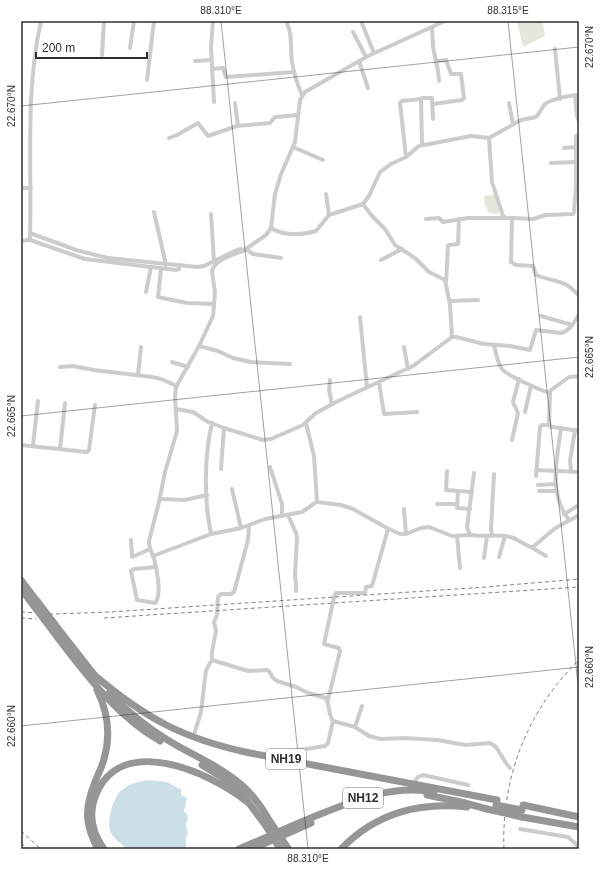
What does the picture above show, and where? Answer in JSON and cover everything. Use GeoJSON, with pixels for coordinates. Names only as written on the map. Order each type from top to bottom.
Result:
{"type":"FeatureCollection","features":[{"type":"Feature","properties":{"kind":"highway","name":"NH19"},"geometry":{"type":"LineString","coordinates":[[21,580],[33,601],[115,706],[134,723],[158,740],[195,760],[231,783],[245,796],[256,811]]}},
{"type":"Feature","properties":{"kind":"highway","name":"NH19"},"geometry":{"type":"LineString","coordinates":[[21,590],[33,601]]}},
{"type":"Feature","properties":{"kind":"highway","name":"NH19"},"geometry":{"type":"LineString","coordinates":[[91,676],[143,713],[174,730],[193,738],[229,749],[413,783],[496,802],[522,811],[579,818]]}},
{"type":"Feature","properties":{"kind":"highway","name":"NH19"},"geometry":{"type":"LineString","coordinates":[[91,676],[141,722],[166,739],[222,771],[238,782],[253,797],[269,825],[288,849]]}},
{"type":"Feature","properties":{"kind":"highway","name":"NH19"},"geometry":{"type":"LineString","coordinates":[[91,676],[103,704],[108,730],[104,760],[92,791],[87,810],[89,830],[98,849]]}},
{"type":"Feature","properties":{"kind":"highway"},"geometry":{"type":"LineString","coordinates":[[104,849],[93,826],[93,802],[96,795],[105,779],[119,768],[130,764],[153,761],[185,769],[227,788],[256,811],[269,825],[280,849]]}},
{"type":"Feature","properties":{"kind":"highway","name":"NH12"},"geometry":{"type":"LineString","coordinates":[[239,849],[350,803],[387,792],[414,790],[428,791],[496,802]]}},
{"type":"Feature","properties":{"kind":"highway"},"geometry":{"type":"LineString","coordinates":[[252,849],[349,808],[387,797],[413,795],[436,796],[487,810]]}},
{"type":"Feature","properties":{"kind":"highway","name":"NH12"},"geometry":{"type":"LineString","coordinates":[[341,849],[365,828],[382,819],[411,809],[440,805],[487,810],[522,811],[579,827]]}},
{"type":"Feature","properties":{"kind":"street"},"geometry":{"type":"LineString","coordinates":[[30,237],[31,96],[41,21]]}},
{"type":"Feature","properties":{"kind":"street"},"geometry":{"type":"LineString","coordinates":[[102,55],[104,21]]}},
{"type":"Feature","properties":{"kind":"street"},"geometry":{"type":"LineString","coordinates":[[130,48],[134,21]]}},
{"type":"Feature","properties":{"kind":"street"},"geometry":{"type":"LineString","coordinates":[[147,80],[154,21]]}},
{"type":"Feature","properties":{"kind":"street"},"geometry":{"type":"LineString","coordinates":[[213,21],[211,60],[214,102]]}},
{"type":"Feature","properties":{"kind":"street"},"geometry":{"type":"LineString","coordinates":[[286,21],[291,34],[294,72],[302,95]]}},
{"type":"Feature","properties":{"kind":"street"},"geometry":{"type":"LineString","coordinates":[[362,21],[374,53]]}},
{"type":"Feature","properties":{"kind":"street"},"geometry":{"type":"LineString","coordinates":[[156,567],[134,569],[131,571],[137,600],[155,603],[157,601],[158,594],[156,567],[149,541],[160,499],[165,472],[177,431],[174,396],[177,386],[199,346],[213,316],[215,293],[212,271],[213,267],[224,259],[245,250],[266,235],[271,228],[278,182],[293,147],[297,132],[300,100],[302,95],[308,90],[366,57],[445,21]]}},
{"type":"Feature","properties":{"kind":"street"},"geometry":{"type":"LineString","coordinates":[[432,27],[439,81]]}},
{"type":"Feature","properties":{"kind":"street"},"geometry":{"type":"LineString","coordinates":[[353,32],[366,57]]}},
{"type":"Feature","properties":{"kind":"street"},"geometry":{"type":"LineString","coordinates":[[555,49],[560,99]]}},
{"type":"Feature","properties":{"kind":"street"},"geometry":{"type":"LineString","coordinates":[[195,61],[211,60]]}},
{"type":"Feature","properties":{"kind":"street"},"geometry":{"type":"LineString","coordinates":[[433,104],[464,98],[461,74],[451,74],[447,60],[436,61]]}},
{"type":"Feature","properties":{"kind":"street"},"geometry":{"type":"LineString","coordinates":[[360,61],[368,88]]}},
{"type":"Feature","properties":{"kind":"street"},"geometry":{"type":"LineString","coordinates":[[212,69],[223,68],[226,78],[294,72]]}},
{"type":"Feature","properties":{"kind":"street"},"geometry":{"type":"LineString","coordinates":[[271,228],[283,234],[314,232],[318,230],[329,215],[363,204],[369,196],[380,172],[391,164],[406,157],[414,149],[422,145],[470,136],[489,138],[521,120],[536,117],[546,104],[577,95],[576,112],[579,121]]}},
{"type":"Feature","properties":{"kind":"street"},"geometry":{"type":"LineString","coordinates":[[406,157],[400,103],[402,101],[432,97],[433,119]]}},
{"type":"Feature","properties":{"kind":"street"},"geometry":{"type":"LineString","coordinates":[[421,99],[422,145]]}},
{"type":"Feature","properties":{"kind":"street"},"geometry":{"type":"LineString","coordinates":[[235,102],[238,126]]}},
{"type":"Feature","properties":{"kind":"street"},"geometry":{"type":"LineString","coordinates":[[510,102],[513,124]]}},
{"type":"Feature","properties":{"kind":"street"},"geometry":{"type":"LineString","coordinates":[[169,138],[198,123],[208,136],[238,126],[270,123],[275,117],[298,115]]}},
{"type":"Feature","properties":{"kind":"street"},"geometry":{"type":"LineString","coordinates":[[426,219],[439,218],[443,222],[458,219],[533,218],[546,215],[571,215],[577,213],[578,180],[576,136],[579,135]]}},
{"type":"Feature","properties":{"kind":"street"},"geometry":{"type":"LineString","coordinates":[[489,138],[492,182],[503,216],[506,218]]}},
{"type":"Feature","properties":{"kind":"street"},"geometry":{"type":"LineString","coordinates":[[293,147],[323,160]]}},
{"type":"Feature","properties":{"kind":"street"},"geometry":{"type":"LineString","coordinates":[[564,148],[577,147]]}},
{"type":"Feature","properties":{"kind":"street"},"geometry":{"type":"LineString","coordinates":[[551,163],[576,162]]}},
{"type":"Feature","properties":{"kind":"street"},"geometry":{"type":"LineString","coordinates":[[21,188],[31,188]]}},
{"type":"Feature","properties":{"kind":"street"},"geometry":{"type":"LineString","coordinates":[[326,194],[329,215]]}},
{"type":"Feature","properties":{"kind":"street"},"geometry":{"type":"LineString","coordinates":[[363,204],[385,229],[392,242],[415,258],[429,272],[443,279],[446,283]]}},
{"type":"Feature","properties":{"kind":"street"},"geometry":{"type":"LineString","coordinates":[[154,212],[167,269]]}},
{"type":"Feature","properties":{"kind":"street"},"geometry":{"type":"LineString","coordinates":[[211,214],[214,261]]}},
{"type":"Feature","properties":{"kind":"street"},"geometry":{"type":"LineString","coordinates":[[512,218],[511,262],[516,265],[533,266],[536,275],[566,284],[579,296]]}},
{"type":"Feature","properties":{"kind":"street"},"geometry":{"type":"LineString","coordinates":[[452,337],[450,301],[446,283],[448,246],[449,244],[458,244],[458,219]]}},
{"type":"Feature","properties":{"kind":"street"},"geometry":{"type":"LineString","coordinates":[[30,237],[86,259],[161,269],[178,270],[180,265]]}},
{"type":"Feature","properties":{"kind":"street"},"geometry":{"type":"LineString","coordinates":[[21,241],[30,237],[108,258],[200,267],[241,249],[252,254],[282,258]]}},
{"type":"Feature","properties":{"kind":"street"},"geometry":{"type":"LineString","coordinates":[[381,260],[402,249]]}},
{"type":"Feature","properties":{"kind":"street"},"geometry":{"type":"LineString","coordinates":[[146,292],[151,267]]}},
{"type":"Feature","properties":{"kind":"street"},"geometry":{"type":"LineString","coordinates":[[161,269],[158,297],[187,303],[214,304]]}},
{"type":"Feature","properties":{"kind":"street"},"geometry":{"type":"LineString","coordinates":[[450,301],[478,300]]}},
{"type":"Feature","properties":{"kind":"street"},"geometry":{"type":"LineString","coordinates":[[176,409],[193,412],[224,428],[262,440],[267,440],[292,431],[306,423],[314,415],[332,404],[408,370],[452,337],[484,344],[530,350],[536,330],[561,333],[567,331],[579,315]]}},
{"type":"Feature","properties":{"kind":"street"},"geometry":{"type":"LineString","coordinates":[[541,316],[572,325]]}},
{"type":"Feature","properties":{"kind":"street"},"geometry":{"type":"LineString","coordinates":[[360,317],[367,388]]}},
{"type":"Feature","properties":{"kind":"street"},"geometry":{"type":"LineString","coordinates":[[494,345],[502,370],[531,386],[550,393]]}},
{"type":"Feature","properties":{"kind":"street"},"geometry":{"type":"LineString","coordinates":[[199,346],[251,362],[290,364]]}},
{"type":"Feature","properties":{"kind":"street"},"geometry":{"type":"LineString","coordinates":[[138,375],[141,347]]}},
{"type":"Feature","properties":{"kind":"street"},"geometry":{"type":"LineString","coordinates":[[404,347],[408,370]]}},
{"type":"Feature","properties":{"kind":"street"},"geometry":{"type":"LineString","coordinates":[[172,362],[188,367]]}},
{"type":"Feature","properties":{"kind":"street"},"geometry":{"type":"LineString","coordinates":[[60,367],[73,366],[157,378],[177,386]]}},
{"type":"Feature","properties":{"kind":"street"},"geometry":{"type":"LineString","coordinates":[[550,425],[550,393],[567,378],[579,376]]}},
{"type":"Feature","properties":{"kind":"street"},"geometry":{"type":"LineString","coordinates":[[512,440],[518,413],[513,402],[519,379]]}},
{"type":"Feature","properties":{"kind":"street"},"geometry":{"type":"LineString","coordinates":[[330,380],[329,390],[332,404]]}},
{"type":"Feature","properties":{"kind":"street"},"geometry":{"type":"LineString","coordinates":[[379,382],[384,414],[417,412]]}},
{"type":"Feature","properties":{"kind":"street"},"geometry":{"type":"LineString","coordinates":[[525,412],[531,386]]}},
{"type":"Feature","properties":{"kind":"street"},"geometry":{"type":"LineString","coordinates":[[33,445],[38,401]]}},
{"type":"Feature","properties":{"kind":"street"},"geometry":{"type":"LineString","coordinates":[[60,450],[65,403]]}},
{"type":"Feature","properties":{"kind":"street"},"geometry":{"type":"LineString","coordinates":[[21,445],[33,445],[60,450],[85,452],[89,450],[95,406]]}},
{"type":"Feature","properties":{"kind":"street"},"geometry":{"type":"LineString","coordinates":[[210,532],[207,495],[207,446],[212,423]]}},
{"type":"Feature","properties":{"kind":"street"},"geometry":{"type":"LineString","coordinates":[[306,423],[314,456],[317,500]]}},
{"type":"Feature","properties":{"kind":"street"},"geometry":{"type":"LineString","coordinates":[[536,476],[540,427],[542,425],[550,425],[553,427],[577,431],[570,461],[571,471]]}},
{"type":"Feature","properties":{"kind":"street"},"geometry":{"type":"LineString","coordinates":[[221,469],[224,428]]}},
{"type":"Feature","properties":{"kind":"street"},"geometry":{"type":"LineString","coordinates":[[561,428],[556,470],[556,491],[561,508],[567,518]]}},
{"type":"Feature","properties":{"kind":"street"},"geometry":{"type":"LineString","coordinates":[[270,467],[282,512]]}},
{"type":"Feature","properties":{"kind":"street"},"geometry":{"type":"LineString","coordinates":[[536,470],[579,472]]}},
{"type":"Feature","properties":{"kind":"street"},"geometry":{"type":"LineString","coordinates":[[447,471],[446,490],[472,492]]}},
{"type":"Feature","properties":{"kind":"street"},"geometry":{"type":"LineString","coordinates":[[469,532],[474,473]]}},
{"type":"Feature","properties":{"kind":"street"},"geometry":{"type":"LineString","coordinates":[[484,558],[490,534],[494,474]]}},
{"type":"Feature","properties":{"kind":"street"},"geometry":{"type":"LineString","coordinates":[[538,484],[556,484]]}},
{"type":"Feature","properties":{"kind":"street"},"geometry":{"type":"LineString","coordinates":[[232,489],[241,526]]}},
{"type":"Feature","properties":{"kind":"street"},"geometry":{"type":"LineString","coordinates":[[458,491],[456,504],[457,508],[470,509]]}},
{"type":"Feature","properties":{"kind":"street"},"geometry":{"type":"LineString","coordinates":[[539,491],[556,491]]}},
{"type":"Feature","properties":{"kind":"street"},"geometry":{"type":"LineString","coordinates":[[160,499],[185,500],[207,495]]}},
{"type":"Feature","properties":{"kind":"street"},"geometry":{"type":"LineString","coordinates":[[131,540],[132,557],[152,553],[210,532],[241,526],[249,526],[282,512],[288,515],[302,512],[317,500]]}},
{"type":"Feature","properties":{"kind":"street"},"geometry":{"type":"LineString","coordinates":[[317,500],[353,509],[388,529],[400,534],[429,527],[448,535],[457,536],[469,532],[505,536],[515,538],[546,556]]}},
{"type":"Feature","properties":{"kind":"street"},"geometry":{"type":"LineString","coordinates":[[437,504],[456,504]]}},
{"type":"Feature","properties":{"kind":"street"},"geometry":{"type":"LineString","coordinates":[[530,547],[536,545],[567,518],[579,505]]}},
{"type":"Feature","properties":{"kind":"street"},"geometry":{"type":"LineString","coordinates":[[404,509],[406,533]]}},
{"type":"Feature","properties":{"kind":"street"},"geometry":{"type":"LineString","coordinates":[[288,515],[297,537],[295,576],[296,591]]}},
{"type":"Feature","properties":{"kind":"street"},"geometry":{"type":"LineString","coordinates":[[567,518],[579,515]]}},
{"type":"Feature","properties":{"kind":"street"},"geometry":{"type":"LineString","coordinates":[[193,738],[201,712],[206,670],[212,660],[212,648],[216,631],[214,622],[218,596],[221,594],[230,594],[234,592],[248,540],[249,526]]}},
{"type":"Feature","properties":{"kind":"street"},"geometry":{"type":"LineString","coordinates":[[272,757],[287,752],[325,746],[328,742],[333,721],[327,701],[340,651],[339,648],[324,644],[334,598],[338,593],[365,592],[366,587],[372,586],[388,529]]}},
{"type":"Feature","properties":{"kind":"street"},"geometry":{"type":"LineString","coordinates":[[457,536],[460,568]]}},
{"type":"Feature","properties":{"kind":"street"},"geometry":{"type":"LineString","coordinates":[[499,557],[505,536]]}},
{"type":"Feature","properties":{"kind":"street"},"geometry":{"type":"LineString","coordinates":[[212,660],[248,671],[267,670],[272,678],[277,681],[296,687],[308,694],[324,697],[327,701]]}},
{"type":"Feature","properties":{"kind":"street"},"geometry":{"type":"LineString","coordinates":[[355,727],[362,706]]}},
{"type":"Feature","properties":{"kind":"street"},"geometry":{"type":"LineString","coordinates":[[333,721],[355,727],[369,736],[381,738],[430,740],[466,745],[490,743],[496,747],[510,768]]}},
{"type":"Feature","properties":{"kind":"street"},"geometry":{"type":"LineString","coordinates":[[413,783],[418,777],[423,775],[468,785]]}},
{"type":"Feature","properties":{"kind":"street"},"geometry":{"type":"LineString","coordinates":[[520,829],[568,837],[579,847]]}},
{"type":"Feature","properties":{"kind":"shaded area"},"geometry":{"type":"Polygon","coordinates":[[[517,21],[543,21],[545,36],[523,47],[517,21]]]}},
{"type":"Feature","properties":{"kind":"shaded area"},"geometry":{"type":"Polygon","coordinates":[[[495,194],[500,210],[498,214],[489,213],[485,205],[484,196],[495,194]]]}},
{"type":"Feature","properties":{"kind":"shaded area"},"geometry":{"type":"Polygon","coordinates":[[[148,780],[167,782],[181,790],[181,795],[187,798],[184,812],[187,814],[188,818],[186,824],[188,834],[186,836],[186,849],[126,849],[111,833],[109,822],[111,810],[119,793],[131,784],[148,780]]]}},
{"type":"Feature","properties":{"kind":"railway"},"geometry":{"type":"LineString","coordinates":[[21,612],[54,614],[110,612],[486,587],[579,579]]}},
{"type":"Feature","properties":{"kind":"railway"},"geometry":{"type":"LineString","coordinates":[[104,618],[579,587]]}},
{"type":"Feature","properties":{"kind":"railway"},"geometry":{"type":"LineString","coordinates":[[21,618],[36,619]]}},
{"type":"Feature","properties":{"kind":"railway"},"geometry":{"type":"LineString","coordinates":[[504,849],[504,823],[507,796],[521,746],[545,700],[561,679],[579,660]]}},
{"type":"Feature","properties":{"kind":"railway"},"geometry":{"type":"LineString","coordinates":[[21,831],[41,849]]}},
{"type":"Feature","properties":{"kind":"railway"},"geometry":{"type":"LineString","coordinates":[[21,843],[28,849]]}}]}
